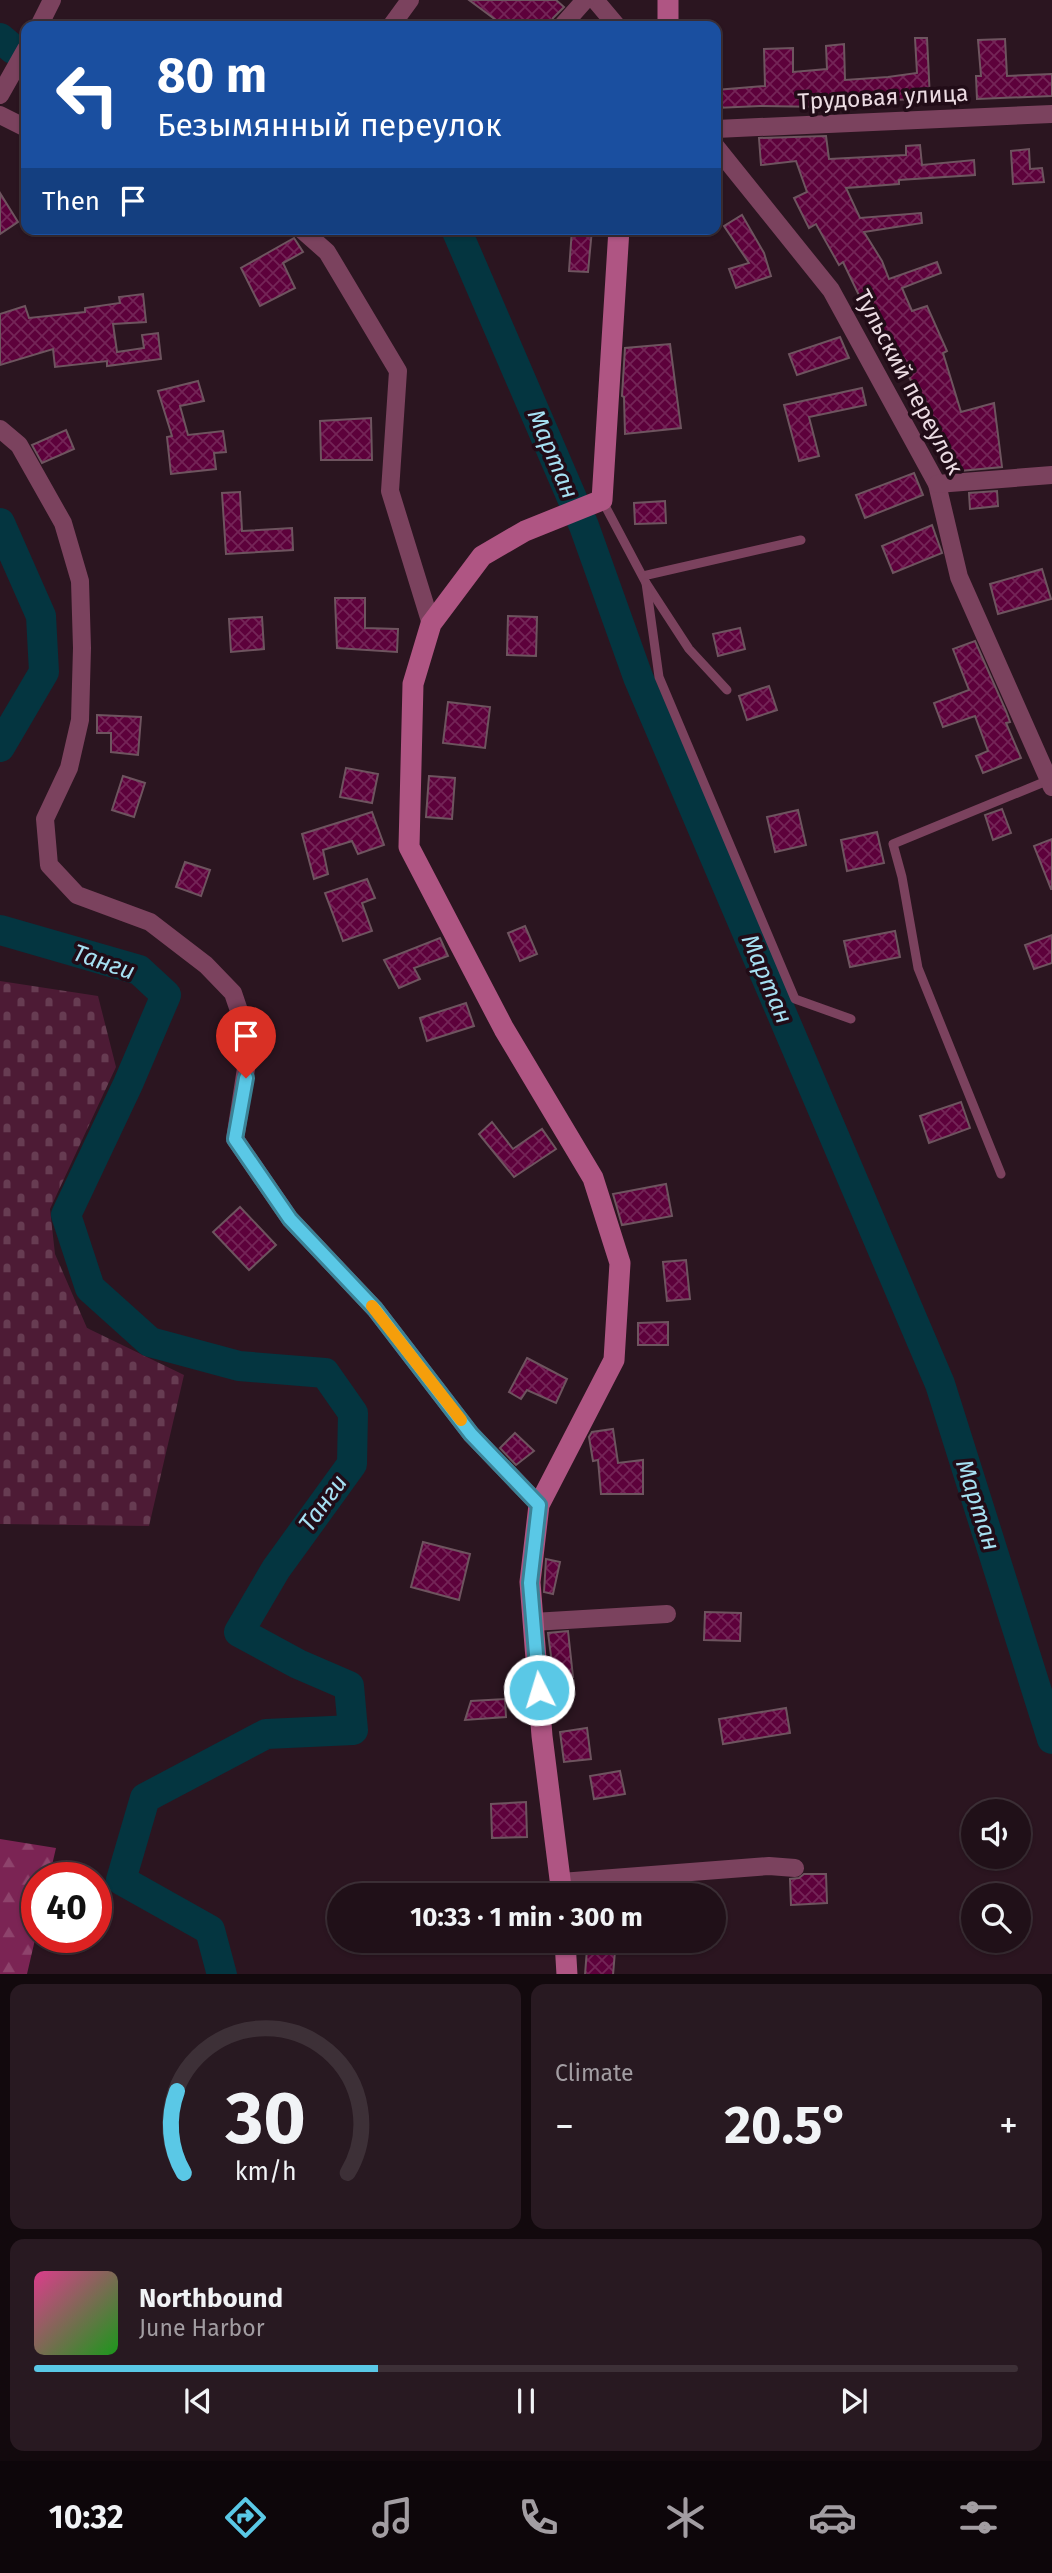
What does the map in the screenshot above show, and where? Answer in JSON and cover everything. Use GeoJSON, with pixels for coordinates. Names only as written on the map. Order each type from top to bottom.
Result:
{"type":"FeatureCollection","features":[{"type":"Feature","properties":{"kind":"street"},"geometry":{"type":"LineString","coordinates":[[42,21],[52,0]]}},
{"type":"Feature","properties":{"kind":"street"},"geometry":{"type":"LineString","coordinates":[[394,21],[410,0]]}},
{"type":"Feature","properties":{"kind":"street"},"geometry":{"type":"LineString","coordinates":[[566,21],[584,0]]}},
{"type":"Feature","properties":{"kind":"street"},"geometry":{"type":"LineString","coordinates":[[595,0],[613,21]]}},
{"type":"Feature","properties":{"kind":"street"},"geometry":{"type":"LineString","coordinates":[[667,0],[668,21]]}},
{"type":"Feature","properties":{"kind":"street"},"geometry":{"type":"LineString","coordinates":[[0,95],[21,57]]}},
{"type":"Feature","properties":{"kind":"street","name":"Трудовая улица"},"geometry":{"type":"LineString","coordinates":[[721,129],[1052,114]]}},
{"type":"Feature","properties":{"kind":"street"},"geometry":{"type":"LineString","coordinates":[[0,115],[21,126]]}},
{"type":"Feature","properties":{"kind":"street","name":"Тульский переулок"},"geometry":{"type":"LineString","coordinates":[[721,153],[831,290],[937,484],[959,577],[1050,784]]}},
{"type":"Feature","properties":{"kind":"street"},"geometry":{"type":"LineString","coordinates":[[308,235],[327,252],[398,371],[390,491],[431,624]]}},
{"type":"Feature","properties":{"kind":"street"},"geometry":{"type":"LineString","coordinates":[[560,1883],[542,1736],[530,1583],[539,1505],[614,1360],[620,1263],[593,1178],[504,1029],[409,847],[413,684],[431,624],[482,556],[525,531],[602,500],[611,393],[619,235]]}},
{"type":"Feature","properties":{"kind":"street"},"geometry":{"type":"LineString","coordinates":[[0,429],[19,445],[64,523],[80,581],[82,648],[79,720],[69,768],[45,819],[49,865],[77,895],[150,922],[206,965],[233,993],[250,1043],[235,1139],[290,1219],[375,1309],[471,1434],[539,1505]]}},
{"type":"Feature","properties":{"kind":"street"},"geometry":{"type":"LineString","coordinates":[[937,484],[1052,475]]}},
{"type":"Feature","properties":{"kind":"street"},"geometry":{"type":"LineString","coordinates":[[533,1622],[667,1614]]}},
{"type":"Feature","properties":{"kind":"street"},"geometry":{"type":"LineString","coordinates":[[615,1883],[769,1866],[795,1868]]}},
{"type":"Feature","properties":{"kind":"street"},"geometry":{"type":"LineString","coordinates":[[566,1953],[567,1974]]}},
{"type":"Feature","properties":{"kind":"lane"},"geometry":{"type":"LineString","coordinates":[[602,500],[645,580],[689,649],[727,690]]}},
{"type":"Feature","properties":{"kind":"lane"},"geometry":{"type":"LineString","coordinates":[[645,580],[801,540]]}},
{"type":"Feature","properties":{"kind":"lane"},"geometry":{"type":"LineString","coordinates":[[645,580],[659,677],[795,999],[851,1019]]}},
{"type":"Feature","properties":{"kind":"lane"},"geometry":{"type":"LineString","coordinates":[[1001,1174],[918,968],[902,877],[893,844],[1050,784]]}},
{"type":"Feature","properties":{"kind":"green space"},"geometry":{"type":"Polygon","coordinates":[[[0,981],[98,996],[116,1067],[50,1209],[55,1254],[87,1328],[184,1375],[149,1526],[0,1524],[0,981]]]}},
{"type":"Feature","properties":{"kind":"green space"},"geometry":{"type":"Polygon","coordinates":[[[0,1839],[56,1848],[53,1862],[21,1862],[21,1953],[32,1953],[27,1974],[0,1974],[0,1839]]]}},
{"type":"Feature","properties":{"kind":"building"},"geometry":{"type":"Polygon","coordinates":[[[469,0],[556,0],[564,7],[552,21],[497,21],[469,0]]]}},
{"type":"Feature","properties":{"kind":"building"},"geometry":{"type":"Polygon","coordinates":[[[915,38],[927,38],[930,99],[885,100],[885,103],[825,107],[721,108],[721,90],[765,86],[764,49],[793,48],[793,72],[827,69],[826,46],[844,44],[845,80],[917,73],[915,38]]]}},
{"type":"Feature","properties":{"kind":"building"},"geometry":{"type":"Polygon","coordinates":[[[1005,39],[1007,76],[1052,74],[1052,96],[977,99],[976,76],[981,76],[978,40],[1005,39]]]}},
{"type":"Feature","properties":{"kind":"building"},"geometry":{"type":"Polygon","coordinates":[[[826,136],[829,159],[906,155],[906,146],[920,145],[922,165],[974,160],[975,175],[899,180],[899,184],[846,188],[860,218],[921,213],[922,223],[864,232],[882,261],[889,279],[937,262],[941,273],[902,288],[912,311],[927,306],[947,351],[943,353],[961,412],[994,403],[1002,467],[949,472],[925,398],[920,399],[890,338],[881,341],[843,262],[839,265],[816,224],[809,228],[794,198],[807,192],[796,161],[761,165],[759,138],[826,136]]]}},
{"type":"Feature","properties":{"kind":"building"},"geometry":{"type":"Polygon","coordinates":[[[1029,149],[1030,169],[1042,168],[1044,182],[1013,184],[1011,151],[1029,149]]]}},
{"type":"Feature","properties":{"kind":"building"},"geometry":{"type":"Polygon","coordinates":[[[0,193],[18,222],[0,234],[0,193]]]}},
{"type":"Feature","properties":{"kind":"building"},"geometry":{"type":"Polygon","coordinates":[[[742,215],[764,253],[771,276],[736,288],[729,269],[749,263],[724,226],[742,215]]]}},
{"type":"Feature","properties":{"kind":"building"},"geometry":{"type":"Polygon","coordinates":[[[572,235],[591,235],[588,272],[569,271],[572,235]]]}},
{"type":"Feature","properties":{"kind":"building"},"geometry":{"type":"Polygon","coordinates":[[[294,238],[303,252],[283,263],[295,288],[260,306],[241,268],[294,238]]]}},
{"type":"Feature","properties":{"kind":"building"},"geometry":{"type":"Polygon","coordinates":[[[143,294],[146,322],[113,324],[117,352],[144,348],[142,335],[158,333],[161,359],[107,366],[107,361],[55,367],[53,349],[0,365],[0,314],[25,306],[29,318],[85,312],[85,308],[120,303],[119,297],[143,294]]]}},
{"type":"Feature","properties":{"kind":"building"},"geometry":{"type":"Polygon","coordinates":[[[840,337],[849,358],[797,375],[789,354],[840,337]]]}},
{"type":"Feature","properties":{"kind":"building"},"geometry":{"type":"Polygon","coordinates":[[[670,344],[681,428],[625,434],[622,396],[625,348],[670,344]]]}},
{"type":"Feature","properties":{"kind":"building"},"geometry":{"type":"Polygon","coordinates":[[[198,381],[204,401],[180,406],[188,435],[223,431],[226,452],[214,453],[216,469],[171,474],[167,437],[172,436],[158,391],[198,381]]]}},
{"type":"Feature","properties":{"kind":"building"},"geometry":{"type":"Polygon","coordinates":[[[862,388],[866,405],[809,417],[819,456],[799,461],[784,405],[862,388]]]}},
{"type":"Feature","properties":{"kind":"building"},"geometry":{"type":"Polygon","coordinates":[[[371,418],[372,460],[321,460],[320,421],[371,418]]]}},
{"type":"Feature","properties":{"kind":"building"},"geometry":{"type":"Polygon","coordinates":[[[66,430],[74,449],[42,463],[32,445],[66,430]]]}},
{"type":"Feature","properties":{"kind":"building"},"geometry":{"type":"Polygon","coordinates":[[[914,473],[923,495],[865,518],[856,495],[914,473]]]}},
{"type":"Feature","properties":{"kind":"building"},"geometry":{"type":"Polygon","coordinates":[[[997,491],[998,506],[970,509],[969,493],[997,491]]]}},
{"type":"Feature","properties":{"kind":"building"},"geometry":{"type":"Polygon","coordinates":[[[240,492],[242,531],[292,528],[293,550],[226,554],[222,493],[240,492]]]}},
{"type":"Feature","properties":{"kind":"building"},"geometry":{"type":"Polygon","coordinates":[[[665,501],[666,523],[635,524],[634,503],[665,501]]]}},
{"type":"Feature","properties":{"kind":"building"},"geometry":{"type":"Polygon","coordinates":[[[932,525],[942,553],[893,573],[882,546],[932,525]]]}},
{"type":"Feature","properties":{"kind":"building"},"geometry":{"type":"Polygon","coordinates":[[[1042,569],[1051,599],[998,614],[990,584],[1042,569]]]}},
{"type":"Feature","properties":{"kind":"building"},"geometry":{"type":"Polygon","coordinates":[[[335,598],[365,598],[365,628],[398,629],[397,652],[337,648],[335,598]]]}},
{"type":"Feature","properties":{"kind":"building"},"geometry":{"type":"Polygon","coordinates":[[[508,616],[537,617],[536,656],[507,655],[508,616]]]}},
{"type":"Feature","properties":{"kind":"building"},"geometry":{"type":"Polygon","coordinates":[[[262,617],[264,649],[231,652],[229,619],[262,617]]]}},
{"type":"Feature","properties":{"kind":"building"},"geometry":{"type":"Polygon","coordinates":[[[740,628],[745,649],[718,656],[713,634],[740,628]]]}},
{"type":"Feature","properties":{"kind":"building"},"geometry":{"type":"Polygon","coordinates":[[[975,641],[1006,711],[1010,722],[1006,723],[1021,758],[983,773],[976,756],[988,751],[975,716],[943,727],[934,703],[969,690],[953,649],[975,641]]]}},
{"type":"Feature","properties":{"kind":"building"},"geometry":{"type":"Polygon","coordinates":[[[769,686],[777,710],[747,720],[739,696],[769,686]]]}},
{"type":"Feature","properties":{"kind":"building"},"geometry":{"type":"Polygon","coordinates":[[[448,702],[490,707],[485,748],[443,743],[448,702]]]}},
{"type":"Feature","properties":{"kind":"building"},"geometry":{"type":"Polygon","coordinates":[[[97,715],[141,717],[138,755],[111,752],[111,733],[97,733],[97,715]]]}},
{"type":"Feature","properties":{"kind":"building"},"geometry":{"type":"Polygon","coordinates":[[[346,768],[378,774],[372,803],[340,797],[346,768]]]}},
{"type":"Feature","properties":{"kind":"building"},"geometry":{"type":"Polygon","coordinates":[[[123,776],[145,783],[134,817],[112,810],[123,776]]]}},
{"type":"Feature","properties":{"kind":"building"},"geometry":{"type":"Polygon","coordinates":[[[429,776],[455,778],[452,819],[426,817],[429,776]]]}},
{"type":"Feature","properties":{"kind":"building"},"geometry":{"type":"Polygon","coordinates":[[[1002,809],[1011,833],[993,840],[985,815],[1002,809]]]}},
{"type":"Feature","properties":{"kind":"building"},"geometry":{"type":"Polygon","coordinates":[[[798,810],[806,845],[775,852],[767,817],[798,810]]]}},
{"type":"Feature","properties":{"kind":"building"},"geometry":{"type":"Polygon","coordinates":[[[372,812],[384,845],[358,854],[352,841],[323,850],[328,874],[314,879],[302,834],[372,812]]]}},
{"type":"Feature","properties":{"kind":"building"},"geometry":{"type":"Polygon","coordinates":[[[877,832],[884,863],[847,871],[841,840],[877,832]]]}},
{"type":"Feature","properties":{"kind":"building"},"geometry":{"type":"Polygon","coordinates":[[[1052,839],[1052,889],[1051,889],[1034,846],[1052,839]]]}},
{"type":"Feature","properties":{"kind":"building"},"geometry":{"type":"Polygon","coordinates":[[[185,862],[210,870],[201,896],[176,887],[185,862]]]}},
{"type":"Feature","properties":{"kind":"building"},"geometry":{"type":"Polygon","coordinates":[[[367,879],[375,898],[362,903],[372,931],[343,941],[325,893],[367,879]]]}},
{"type":"Feature","properties":{"kind":"building"},"geometry":{"type":"Polygon","coordinates":[[[525,926],[537,954],[520,961],[508,933],[525,926]]]}},
{"type":"Feature","properties":{"kind":"building"},"geometry":{"type":"Polygon","coordinates":[[[895,931],[900,957],[850,967],[844,941],[895,931]]]}},
{"type":"Feature","properties":{"kind":"building"},"geometry":{"type":"Polygon","coordinates":[[[1052,935],[1052,963],[1034,969],[1025,945],[1052,935]]]}},
{"type":"Feature","properties":{"kind":"building"},"geometry":{"type":"Polygon","coordinates":[[[440,938],[448,956],[414,968],[420,979],[399,988],[384,960],[440,938]]]}},
{"type":"Feature","properties":{"kind":"building"},"geometry":{"type":"Polygon","coordinates":[[[466,1003],[474,1026],[427,1041],[420,1018],[466,1003]]]}},
{"type":"Feature","properties":{"kind":"building"},"geometry":{"type":"Polygon","coordinates":[[[961,1102],[970,1128],[929,1143],[920,1116],[961,1102]]]}},
{"type":"Feature","properties":{"kind":"building"},"geometry":{"type":"Polygon","coordinates":[[[492,1122],[513,1149],[542,1129],[556,1149],[514,1177],[479,1134],[492,1122]]]}},
{"type":"Feature","properties":{"kind":"building"},"geometry":{"type":"Polygon","coordinates":[[[666,1184],[672,1216],[622,1225],[613,1194],[666,1184]]]}},
{"type":"Feature","properties":{"kind":"building"},"geometry":{"type":"Polygon","coordinates":[[[240,1207],[276,1245],[249,1270],[213,1232],[240,1207]]]}},
{"type":"Feature","properties":{"kind":"building"},"geometry":{"type":"Polygon","coordinates":[[[686,1260],[690,1299],[667,1301],[663,1262],[686,1260]]]}},
{"type":"Feature","properties":{"kind":"building"},"geometry":{"type":"Polygon","coordinates":[[[668,1322],[668,1345],[638,1345],[638,1323],[668,1322]]]}},
{"type":"Feature","properties":{"kind":"building"},"geometry":{"type":"Polygon","coordinates":[[[527,1358],[567,1379],[556,1403],[527,1390],[521,1399],[509,1392],[527,1358]]]}},
{"type":"Feature","properties":{"kind":"building"},"geometry":{"type":"Polygon","coordinates":[[[613,1429],[618,1463],[643,1460],[643,1494],[601,1494],[598,1460],[593,1461],[589,1437],[592,1432],[613,1429]]]}},
{"type":"Feature","properties":{"kind":"building"},"geometry":{"type":"Polygon","coordinates":[[[515,1433],[534,1451],[516,1465],[500,1448],[515,1433]]]}},
{"type":"Feature","properties":{"kind":"building"},"geometry":{"type":"Polygon","coordinates":[[[423,1542],[470,1554],[459,1600],[411,1587],[423,1542]]]}},
{"type":"Feature","properties":{"kind":"building"},"geometry":{"type":"Polygon","coordinates":[[[546,1559],[560,1562],[553,1594],[544,1592],[546,1559]]]}},
{"type":"Feature","properties":{"kind":"building"},"geometry":{"type":"Polygon","coordinates":[[[705,1612],[741,1613],[740,1641],[704,1640],[705,1612]]]}},
{"type":"Feature","properties":{"kind":"building"},"geometry":{"type":"Polygon","coordinates":[[[568,1631],[573,1677],[554,1679],[548,1633],[568,1631]]]}},
{"type":"Feature","properties":{"kind":"building"},"geometry":{"type":"Polygon","coordinates":[[[505,1699],[506,1717],[465,1720],[471,1701],[505,1699]]]}},
{"type":"Feature","properties":{"kind":"building"},"geometry":{"type":"Polygon","coordinates":[[[786,1708],[790,1733],[723,1744],[719,1719],[786,1708]]]}},
{"type":"Feature","properties":{"kind":"building"},"geometry":{"type":"Polygon","coordinates":[[[587,1728],[591,1759],[564,1762],[560,1732],[587,1728]]]}},
{"type":"Feature","properties":{"kind":"building"},"geometry":{"type":"Polygon","coordinates":[[[620,1771],[625,1794],[594,1799],[590,1776],[620,1771]]]}},
{"type":"Feature","properties":{"kind":"building"},"geometry":{"type":"Polygon","coordinates":[[[526,1802],[527,1837],[492,1838],[491,1804],[526,1802]]]}},
{"type":"Feature","properties":{"kind":"building"},"geometry":{"type":"Polygon","coordinates":[[[804,1874],[826,1874],[827,1903],[791,1905],[790,1879],[804,1874]]]}},
{"type":"Feature","properties":{"kind":"building"},"geometry":{"type":"Polygon","coordinates":[[[587,1953],[615,1953],[613,1974],[585,1974],[587,1953]]]}},
{"type":"Feature","properties":{"kind":"waterway","name":"Мартан"},"geometry":{"type":"LineString","coordinates":[[0,38],[21,52]]}},
{"type":"Feature","properties":{"kind":"waterway","name":"Мартан"},"geometry":{"type":"LineString","coordinates":[[459,235],[584,526],[638,677],[940,1384],[1052,1739]]}},
{"type":"Feature","properties":{"kind":"waterway","name":"Танги"},"geometry":{"type":"LineString","coordinates":[[0,523],[41,616],[44,672],[0,747]]}},
{"type":"Feature","properties":{"kind":"waterway","name":"Танги"},"geometry":{"type":"LineString","coordinates":[[0,930],[139,970],[166,995],[128,1084],[66,1215],[90,1288],[150,1342],[239,1366],[325,1373],[353,1413],[352,1464],[276,1569],[239,1632],[298,1664],[349,1686],[353,1730],[266,1734],[145,1798],[121,1880],[210,1930],[222,1974]]}},
{"type":"Feature","properties":{"kind":"slow traffic"},"geometry":{"type":"LineString","coordinates":[[372,1306],[461,1420]]}},
{"type":"Feature","properties":{"kind":"route"},"geometry":{"type":"LineString","coordinates":[[246,1078],[235,1139],[290,1219],[375,1309],[471,1434],[539,1505],[530,1583],[539,1690]]}}]}
